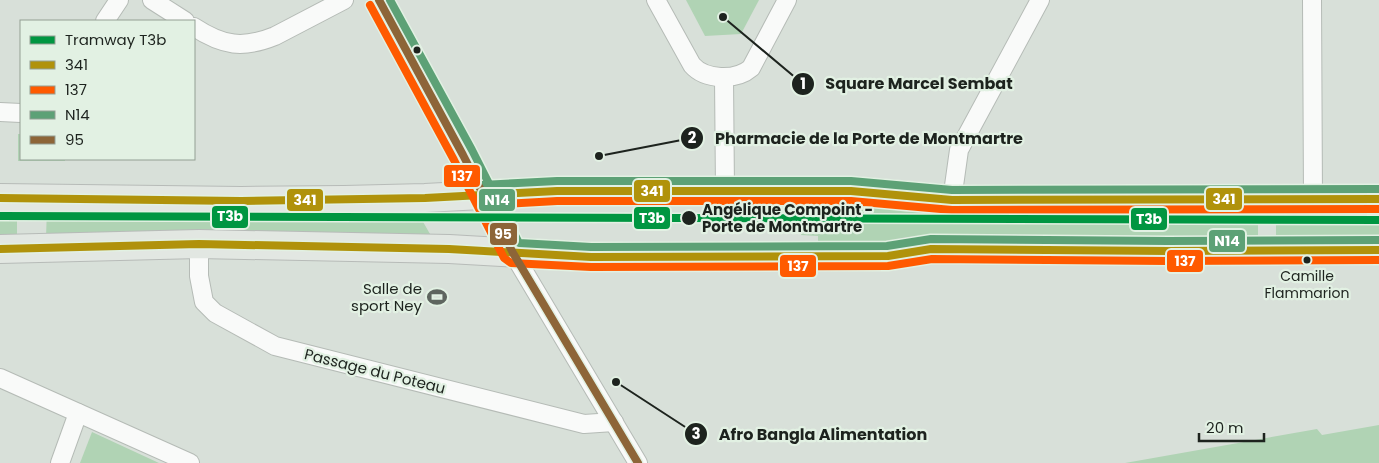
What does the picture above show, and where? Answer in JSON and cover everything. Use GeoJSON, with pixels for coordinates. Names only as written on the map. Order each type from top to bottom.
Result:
{"type":"FeatureCollection","features":[{"type":"Feature","properties":{"kind":"main road"},"geometry":{"type":"LineString","coordinates":[[0,198],[241,201],[416,199],[557,191],[851,191],[952,200],[1379,199]]}},
{"type":"Feature","properties":{"kind":"main road"},"geometry":{"type":"LineString","coordinates":[[0,249],[199,244],[448,249],[591,257],[888,256],[931,249],[1379,250]]}},
{"type":"Feature","properties":{"kind":"street"},"geometry":{"type":"LineString","coordinates":[[106,20],[119,0]]}},
{"type":"Feature","properties":{"kind":"street"},"geometry":{"type":"LineString","coordinates":[[152,0],[183,20]]}},
{"type":"Feature","properties":{"kind":"street"},"geometry":{"type":"LineString","coordinates":[[195,28],[222,42],[248,44],[275,36],[344,0]]}},
{"type":"Feature","properties":{"kind":"street"},"geometry":{"type":"LineString","coordinates":[[379,0],[514,253],[638,463]]}},
{"type":"Feature","properties":{"kind":"street"},"geometry":{"type":"LineString","coordinates":[[656,0],[696,70],[724,78],[746,73],[788,0]]}},
{"type":"Feature","properties":{"kind":"street"},"geometry":{"type":"LineString","coordinates":[[952,200],[959,150],[1040,0]]}},
{"type":"Feature","properties":{"kind":"street"},"geometry":{"type":"LineString","coordinates":[[1312,0],[1313,198]]}},
{"type":"Feature","properties":{"kind":"street"},"geometry":{"type":"LineString","coordinates":[[724,78],[725,191]]}},
{"type":"Feature","properties":{"kind":"street"},"geometry":{"type":"LineString","coordinates":[[0,112],[20,112]]}},
{"type":"Feature","properties":{"kind":"street","name":"Passage du Poteau"},"geometry":{"type":"LineString","coordinates":[[199,244],[199,276],[204,302],[215,313],[275,346],[584,424],[614,422]]}},
{"type":"Feature","properties":{"kind":"street"},"geometry":{"type":"LineString","coordinates":[[0,378],[190,463]]}},
{"type":"Feature","properties":{"kind":"street"},"geometry":{"type":"LineString","coordinates":[[60,463],[78,413]]}},
{"type":"Feature","properties":{"kind":"green space"},"geometry":{"type":"Polygon","coordinates":[[[686,0],[759,0],[741,34],[705,36],[686,0]]]}},
{"type":"Feature","properties":{"kind":"green space"},"geometry":{"type":"Polygon","coordinates":[[[18,134],[20,134],[20,160],[65,160],[65,161],[18,161],[18,134]]]}},
{"type":"Feature","properties":{"kind":"green space"},"geometry":{"type":"Polygon","coordinates":[[[817,202],[875,206],[900,211],[931,213],[1258,215],[1258,236],[922,236],[871,244],[818,247],[818,236],[801,235],[802,214],[817,214],[817,202]]]}},
{"type":"Feature","properties":{"kind":"green space"},"geometry":{"type":"Polygon","coordinates":[[[0,207],[17,207],[17,237],[0,237],[0,207]]]}},
{"type":"Feature","properties":{"kind":"green space"},"geometry":{"type":"Polygon","coordinates":[[[47,207],[103,210],[418,213],[430,234],[411,234],[411,237],[46,238],[47,207]]]}},
{"type":"Feature","properties":{"kind":"green space"},"geometry":{"type":"Polygon","coordinates":[[[1287,214],[1379,215],[1379,239],[1281,241],[1281,236],[1276,237],[1276,217],[1286,217],[1287,214]]]}},
{"type":"Feature","properties":{"kind":"green space"},"geometry":{"type":"Polygon","coordinates":[[[1379,425],[1379,463],[1125,463],[1317,429],[1322,435],[1379,425]]]}},
{"type":"Feature","properties":{"kind":"green space"},"geometry":{"type":"Polygon","coordinates":[[[92,432],[159,463],[80,463],[92,432]]]}},
{"type":"Feature","properties":{"kind":"tram line","name":"T3b"},"geometry":{"type":"LineString","coordinates":[[0,216],[1379,220]]}},
{"type":"Feature","properties":{"kind":"transit line","name":"95"},"geometry":{"type":"LineString","coordinates":[[379,0],[463,155],[513,253],[638,463]]}},
{"type":"Feature","properties":{"kind":"transit line","name":"N14"},"geometry":{"type":"LineString","coordinates":[[390,0],[472,150],[519,243],[591,247],[887,246],[931,239],[1379,240]]}},
{"type":"Feature","properties":{"kind":"transit line","name":"137"},"geometry":{"type":"LineString","coordinates":[[370,5],[454,160],[504,258],[511,263],[591,267],[888,266],[932,259],[1379,260]]}},
{"type":"Feature","properties":{"kind":"transit line","name":"N14"},"geometry":{"type":"LineString","coordinates":[[482,185],[557,181],[851,181],[952,190],[1379,189]]}},
{"type":"Feature","properties":{"kind":"transit line","name":"341"},"geometry":{"type":"LineString","coordinates":[[0,198],[241,201],[425,198],[557,191],[851,191],[952,200],[1379,199]]}},
{"type":"Feature","properties":{"kind":"transit line","name":"137"},"geometry":{"type":"LineString","coordinates":[[484,205],[557,201],[851,201],[952,210],[1379,209]]}},
{"type":"Feature","properties":{"kind":"transit line","name":"341"},"geometry":{"type":"LineString","coordinates":[[0,249],[199,244],[449,249],[591,257],[888,256],[931,249],[1379,250]]}},
{"type":"Feature","properties":{"kind":"place","name":"Square Marcel Sembat"},"geometry":{"type":"Point","coordinates":[723,17]}},
{"type":"Feature","properties":{"kind":"place","name":"Pharmacie de la Porte de Montmartre"},"geometry":{"type":"Point","coordinates":[599,156]}},
{"type":"Feature","properties":{"kind":"place","name":"Angélique Compoint - Porte de Montmartre"},"geometry":{"type":"Point","coordinates":[689,218]}},
{"type":"Feature","properties":{"kind":"place","name":"Camille Flammarion"},"geometry":{"type":"Point","coordinates":[1307,260]}},
{"type":"Feature","properties":{"kind":"place","name":"Salle de sport Ney"},"geometry":{"type":"Point","coordinates":[437,297]}},
{"type":"Feature","properties":{"kind":"place","name":"Afro Bangla Alimentation"},"geometry":{"type":"Point","coordinates":[616,382]}}]}
